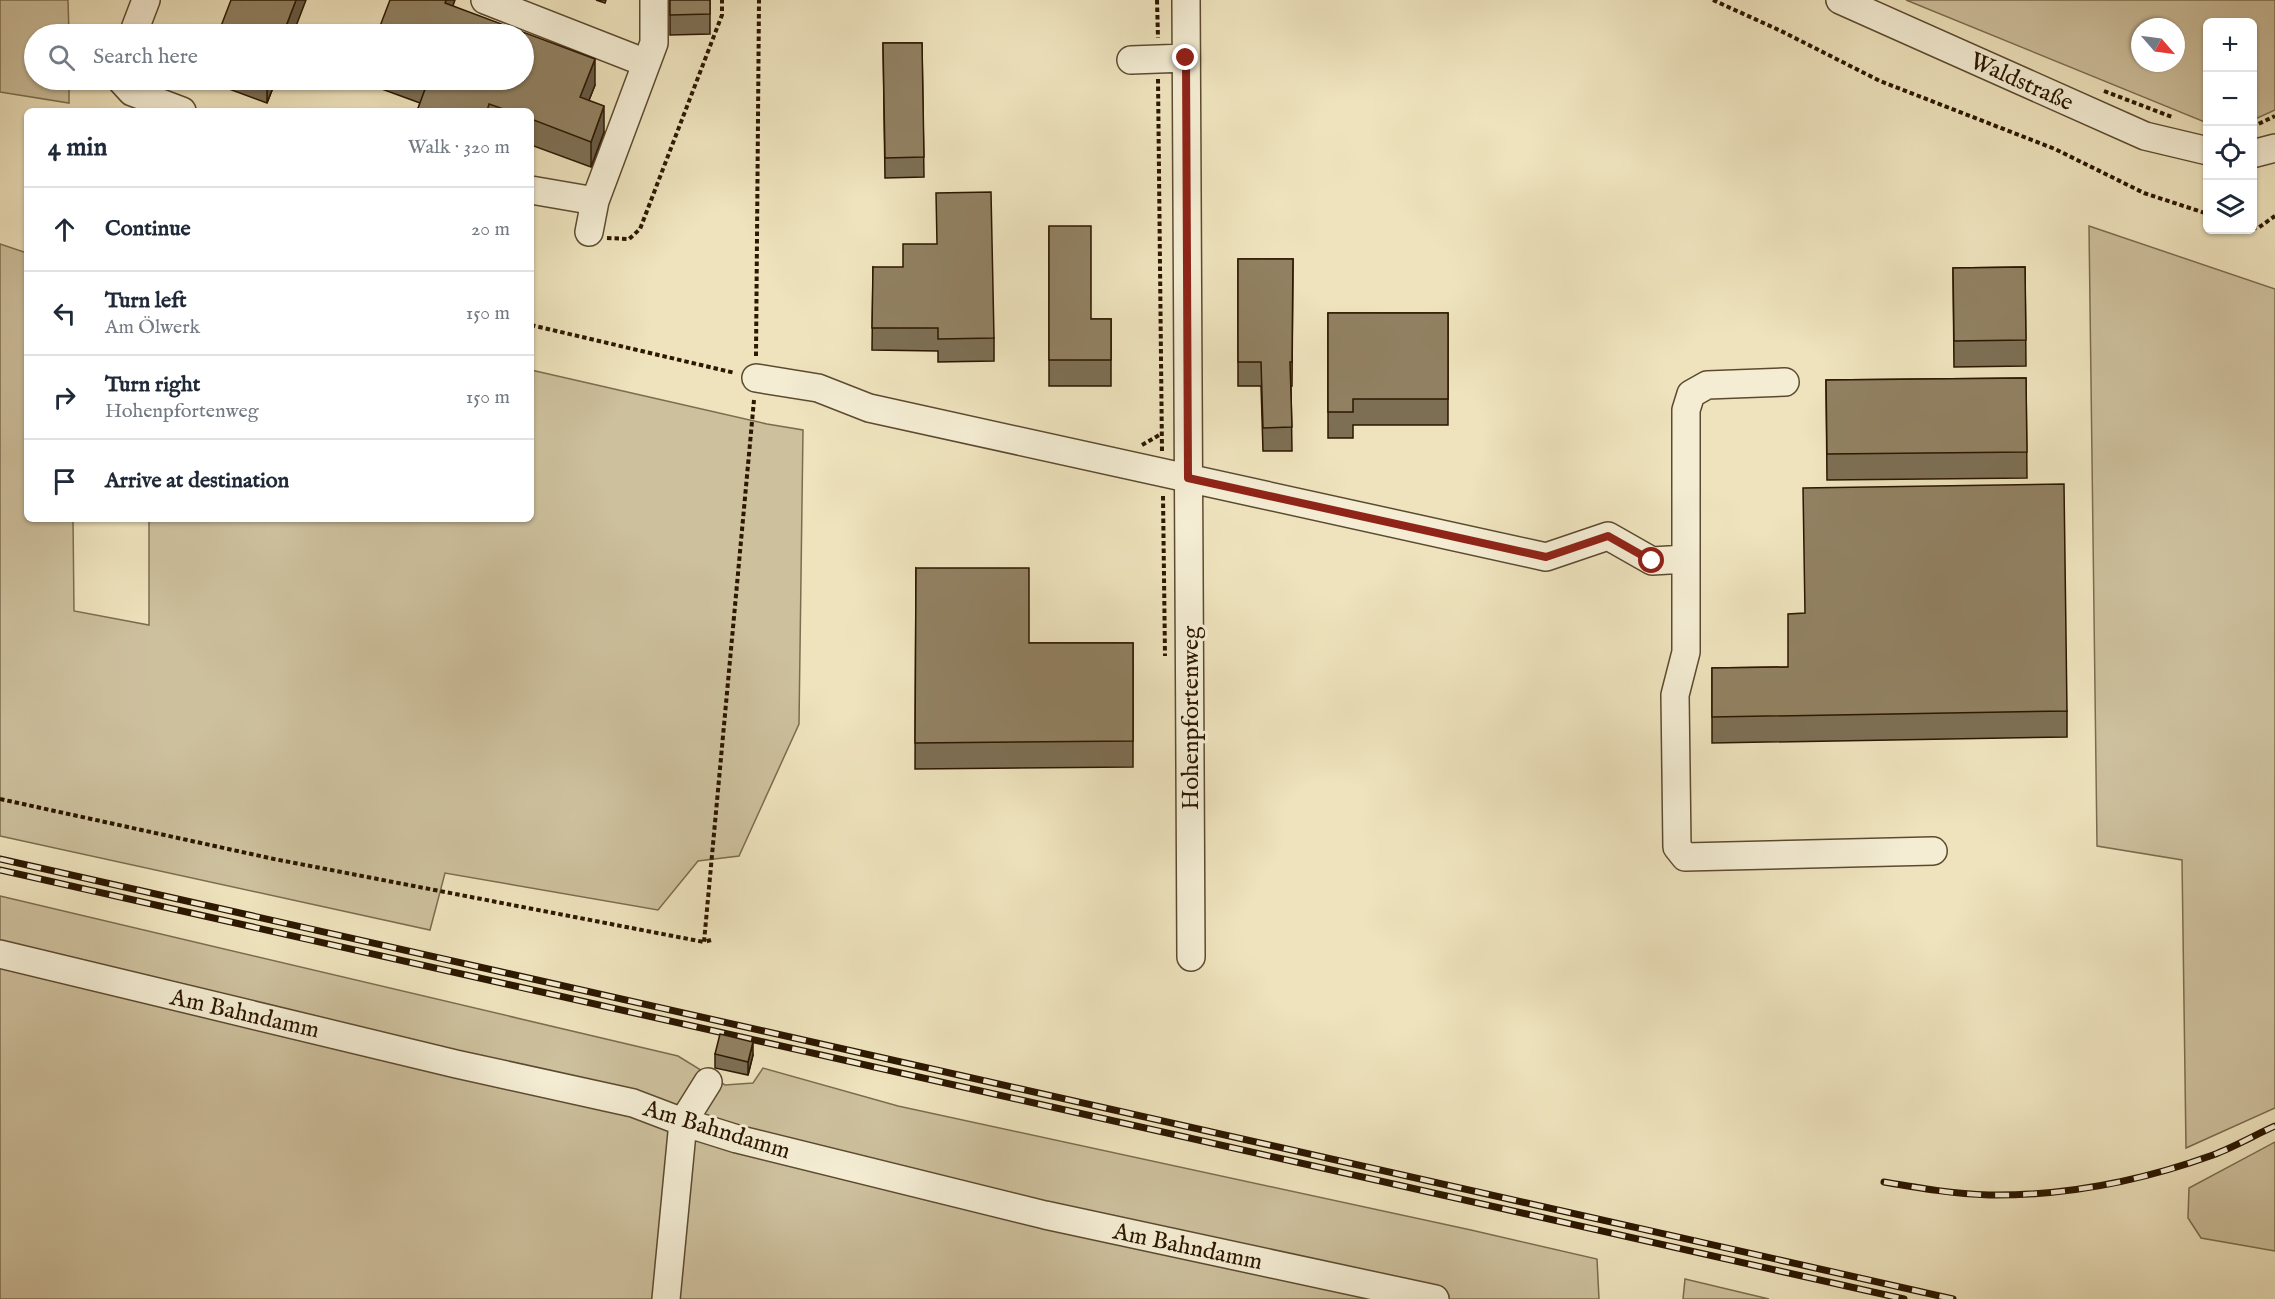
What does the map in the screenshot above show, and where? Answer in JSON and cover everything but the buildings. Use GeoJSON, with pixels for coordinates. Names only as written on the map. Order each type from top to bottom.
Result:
{"type":"FeatureCollection","features":[{"type":"Feature","properties":{"kind":"street"},"geometry":{"type":"LineString","coordinates":[[137,24],[147,0]]}},
{"type":"Feature","properties":{"kind":"street"},"geometry":{"type":"LineString","coordinates":[[485,0],[646,63]]}},
{"type":"Feature","properties":{"kind":"street"},"geometry":{"type":"LineString","coordinates":[[589,232],[595,201],[654,43],[654,0]]}},
{"type":"Feature","properties":{"kind":"street","name":"Hohenpfortenweg"},"geometry":{"type":"LineString","coordinates":[[1186,0],[1176,476],[1178,814],[1191,957]]}},
{"type":"Feature","properties":{"kind":"street","name":"Waldstraße"},"geometry":{"type":"LineString","coordinates":[[1840,0],[2145,136],[2203,151]]}},
{"type":"Feature","properties":{"kind":"street"},"geometry":{"type":"LineString","coordinates":[[1131,60],[1186,58]]}},
{"type":"Feature","properties":{"kind":"street"},"geometry":{"type":"LineString","coordinates":[[130,90],[174,108]]}},
{"type":"Feature","properties":{"kind":"street"},"geometry":{"type":"LineString","coordinates":[[2257,153],[2275,148]]}},
{"type":"Feature","properties":{"kind":"street"},"geometry":{"type":"LineString","coordinates":[[534,191],[595,201]]}},
{"type":"Feature","properties":{"kind":"street"},"geometry":{"type":"LineString","coordinates":[[756,378],[818,387],[869,408],[1546,557],[1608,536],[1652,561],[1686,559]]}},
{"type":"Feature","properties":{"kind":"street"},"geometry":{"type":"LineString","coordinates":[[1785,382],[1707,384],[1691,394],[1686,410],[1686,652],[1675,695],[1677,847],[1685,857],[1933,851]]}},
{"type":"Feature","properties":{"kind":"street","name":"Am Bahndamm"},"geometry":{"type":"LineString","coordinates":[[0,954],[456,1064],[633,1103],[737,1139],[1045,1215],[1435,1299]]}},
{"type":"Feature","properties":{"kind":"street"},"geometry":{"type":"LineString","coordinates":[[666,1299],[683,1122],[708,1082]]}},
{"type":"Feature","properties":{"kind":"path"},"geometry":{"type":"LineString","coordinates":[[589,232],[614,240],[628,239],[640,229],[722,15],[722,0]]}},
{"type":"Feature","properties":{"kind":"path"},"geometry":{"type":"LineString","coordinates":[[704,942],[756,378],[759,0]]}},
{"type":"Feature","properties":{"kind":"path"},"geometry":{"type":"LineString","coordinates":[[1157,0],[1176,476],[1165,661]]}},
{"type":"Feature","properties":{"kind":"path"},"geometry":{"type":"LineString","coordinates":[[1713,0],[1880,81],[2055,150],[2144,193],[2203,212]]}},
{"type":"Feature","properties":{"kind":"path"},"geometry":{"type":"LineString","coordinates":[[2255,126],[2275,116]]}},
{"type":"Feature","properties":{"kind":"path"},"geometry":{"type":"LineString","coordinates":[[2257,228],[2275,216]]}},
{"type":"Feature","properties":{"kind":"path"},"geometry":{"type":"LineString","coordinates":[[534,326],[756,378]]}},
{"type":"Feature","properties":{"kind":"path"},"geometry":{"type":"LineString","coordinates":[[0,799],[274,859],[704,942],[711,940]]}},
{"type":"Feature","properties":{"kind":"shaded area"},"geometry":{"type":"Polygon","coordinates":[[[0,0],[68,0],[69,24],[24,24],[24,90],[69,90],[69,103],[0,92],[0,0]]]}},
{"type":"Feature","properties":{"kind":"shaded area"},"geometry":{"type":"Polygon","coordinates":[[[1906,0],[2275,0],[2275,110],[2257,118],[2257,18],[2203,18],[2203,121],[1906,0]]]}},
{"type":"Feature","properties":{"kind":"shaded area"},"geometry":{"type":"Polygon","coordinates":[[[2089,226],[2275,289],[2275,1108],[2186,1148],[2182,860],[2097,846],[2089,226]]]}},
{"type":"Feature","properties":{"kind":"shaded area"},"geometry":{"type":"Polygon","coordinates":[[[0,244],[24,252],[24,522],[73,522],[74,611],[149,625],[149,522],[534,522],[534,371],[767,424],[803,430],[799,724],[739,856],[698,861],[658,910],[445,873],[430,930],[0,836],[0,244]]]}},
{"type":"Feature","properties":{"kind":"shaded area"},"geometry":{"type":"Polygon","coordinates":[[[0,896],[678,1056],[725,1085],[753,1083],[763,1068],[898,1106],[1597,1259],[1599,1299],[0,1299],[0,896]]]}},
{"type":"Feature","properties":{"kind":"shaded area"},"geometry":{"type":"Polygon","coordinates":[[[2275,1142],[2275,1251],[2201,1238],[2188,1218],[2189,1188],[2275,1142]]]}},
{"type":"Feature","properties":{"kind":"shaded area"},"geometry":{"type":"Polygon","coordinates":[[[1685,1279],[1769,1299],[1683,1299],[1685,1279]]]}},
{"type":"Feature","properties":{"kind":"railway"},"geometry":{"type":"LineString","coordinates":[[0,859],[1953,1299]]}},
{"type":"Feature","properties":{"kind":"railway"},"geometry":{"type":"LineString","coordinates":[[0,870],[1904,1299]]}},
{"type":"Feature","properties":{"kind":"railway"},"geometry":{"type":"LineString","coordinates":[[1884,1182],[1950,1192],[1989,1195],[2075,1190],[2131,1179],[2186,1164],[2221,1152],[2275,1126]]}},
{"type":"Feature","properties":{"kind":"route"},"geometry":{"type":"LineString","coordinates":[[1186,58],[1188,478],[1546,557],[1608,536],[1652,561]]}}]}
